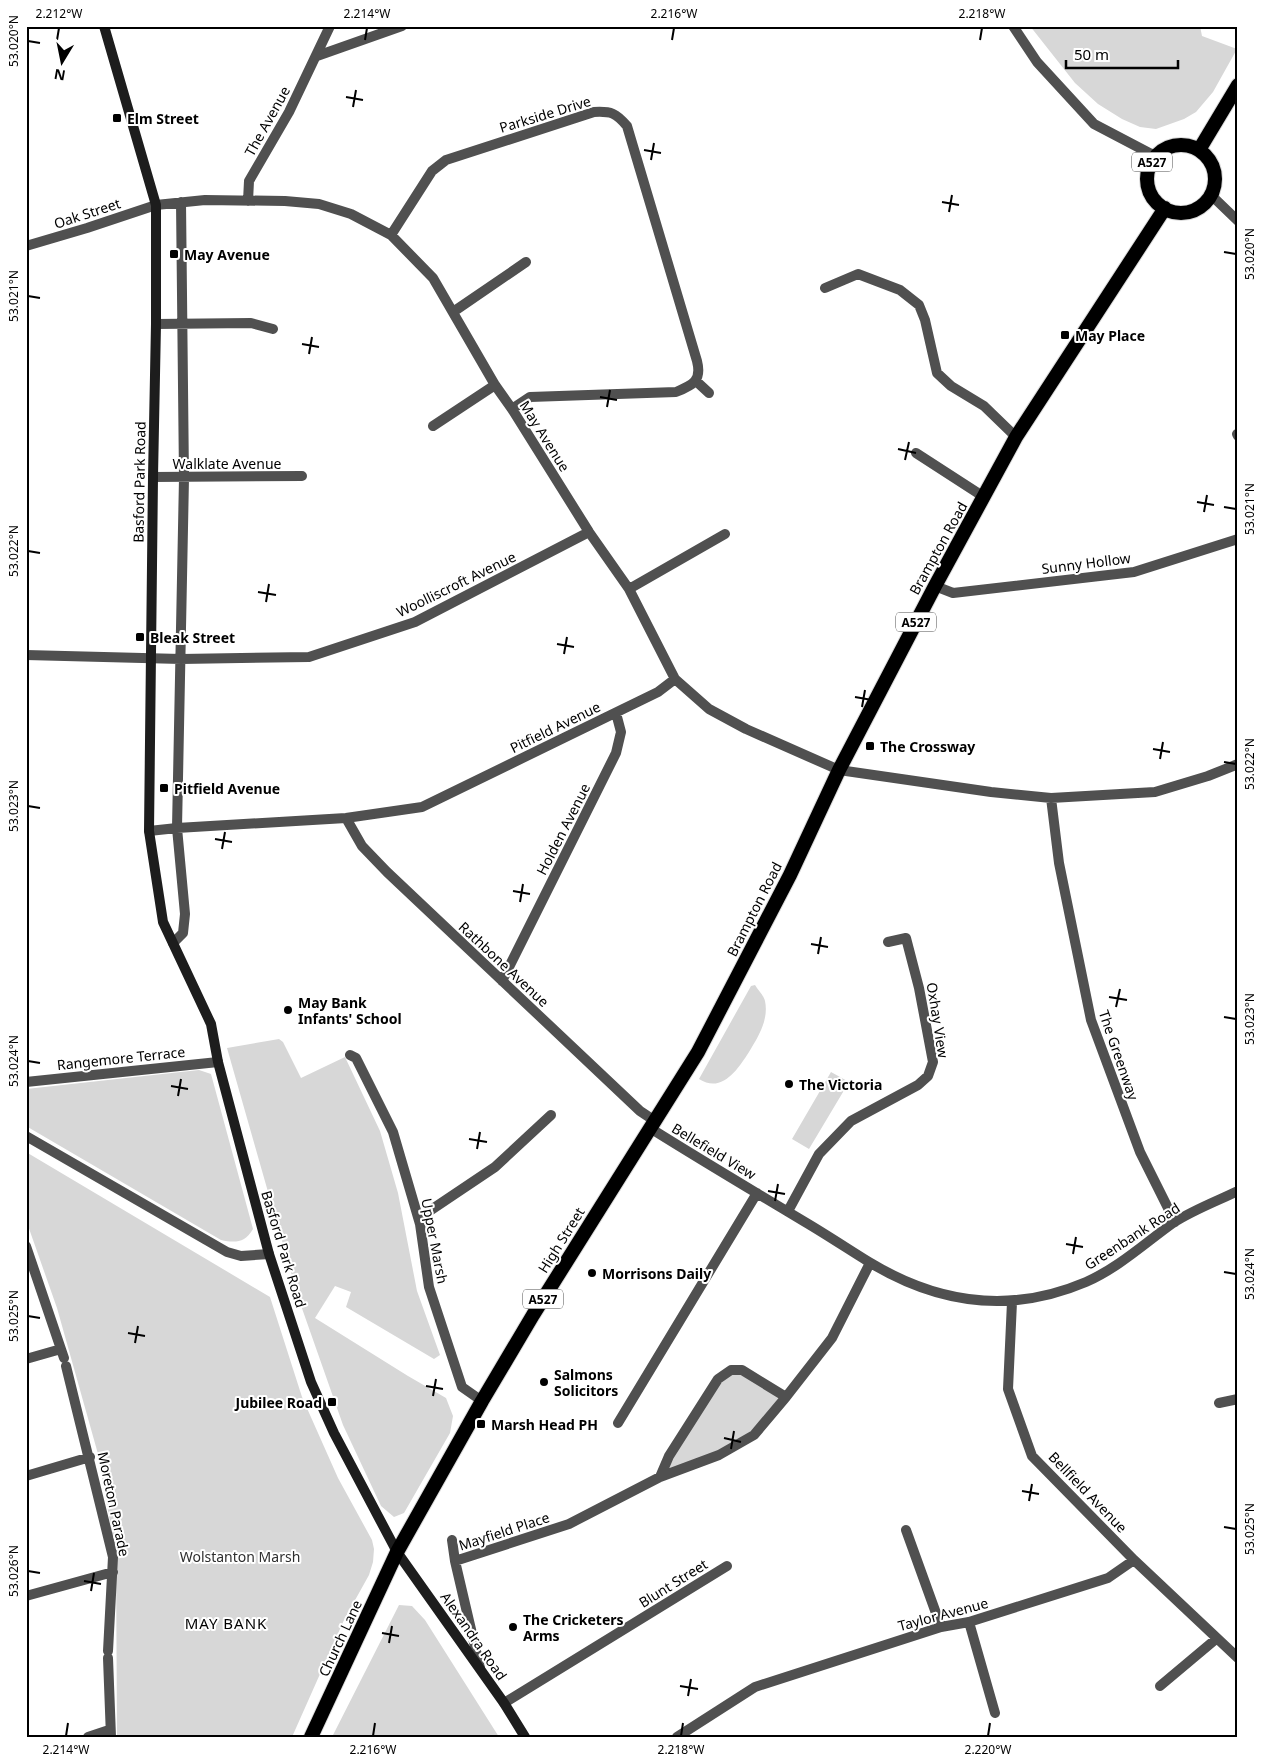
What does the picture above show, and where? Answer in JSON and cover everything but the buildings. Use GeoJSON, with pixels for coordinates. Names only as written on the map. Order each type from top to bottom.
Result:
{"type":"FeatureCollection","features":[{"type":"Feature","properties":{"kind":"highway"},"geometry":{"type":"LineString","coordinates":[[1165,208],[1172,212],[1194,210],[1204,204],[1211,195],[1215,176],[1208,158],[1199,150],[1238,86]]}},
{"type":"Feature","properties":{"kind":"highway","name":"A527"},"geometry":{"type":"LineString","coordinates":[[1165,208],[1156,201],[1149,191],[1147,180],[1150,166],[1155,156],[1171,146],[1188,146],[1199,150]]}},
{"type":"Feature","properties":{"kind":"highway","name":"Brampton Road"},"geometry":{"type":"LineString","coordinates":[[698,1052],[790,875],[839,770],[935,586],[1016,437],[1165,208]]}},
{"type":"Feature","properties":{"kind":"highway","name":"High Street"},"geometry":{"type":"LineString","coordinates":[[397,1552],[533,1315],[698,1052]]}},
{"type":"Feature","properties":{"kind":"highway","name":"Church Lane"},"geometry":{"type":"LineString","coordinates":[[311,1737],[397,1552]]}},
{"type":"Feature","properties":{"kind":"main road","name":"Basford Park Road"},"geometry":{"type":"LineString","coordinates":[[104,26],[156,205],[149,831],[164,922],[211,1024],[218,1062],[268,1254],[311,1382],[334,1433],[397,1552]]}},
{"type":"Feature","properties":{"kind":"main road","name":"Alexandra Road"},"geometry":{"type":"LineString","coordinates":[[397,1552],[480,1668],[525,1737]]}},
{"type":"Feature","properties":{"kind":"street","name":"The Avenue"},"geometry":{"type":"LineString","coordinates":[[248,201],[249,182],[289,112],[330,26]]}},
{"type":"Feature","properties":{"kind":"street"},"geometry":{"type":"LineString","coordinates":[[317,56],[386,29],[402,26]]}},
{"type":"Feature","properties":{"kind":"street"},"geometry":{"type":"LineString","coordinates":[[1013,26],[1037,62],[1094,124],[1155,156]]}},
{"type":"Feature","properties":{"kind":"street","name":"Parkside Drive"},"geometry":{"type":"LineString","coordinates":[[391,234],[432,171],[446,160],[594,112],[607,111],[619,116],[627,126],[700,370],[696,381]]}},
{"type":"Feature","properties":{"kind":"street"},"geometry":{"type":"LineString","coordinates":[[1211,195],[1238,221]]}},
{"type":"Feature","properties":{"kind":"street","name":"May Avenue"},"geometry":{"type":"LineString","coordinates":[[156,205],[181,202],[248,201],[318,204],[351,214],[391,234],[433,278],[495,385],[589,532],[629,589],[675,679],[709,709],[746,729],[839,770]]}},
{"type":"Feature","properties":{"kind":"street"},"geometry":{"type":"LineString","coordinates":[[173,943],[183,933],[185,914],[178,828],[184,478],[181,202]]}},
{"type":"Feature","properties":{"kind":"street","name":"Oak Street"},"geometry":{"type":"LineString","coordinates":[[26,246],[156,205]]}},
{"type":"Feature","properties":{"kind":"street"},"geometry":{"type":"LineString","coordinates":[[453,312],[526,262]]}},
{"type":"Feature","properties":{"kind":"street"},"geometry":{"type":"LineString","coordinates":[[825,288],[858,274],[900,290],[919,305],[925,320],[937,373],[951,386],[984,406],[1016,437]]}},
{"type":"Feature","properties":{"kind":"street"},"geometry":{"type":"LineString","coordinates":[[156,324],[251,323],[273,329]]}},
{"type":"Feature","properties":{"kind":"street"},"geometry":{"type":"LineString","coordinates":[[512,409],[530,397],[676,392],[687,388],[696,381],[709,393]]}},
{"type":"Feature","properties":{"kind":"street"},"geometry":{"type":"LineString","coordinates":[[433,426],[495,385]]}},
{"type":"Feature","properties":{"kind":"street"},"geometry":{"type":"LineString","coordinates":[[916,453],[984,497]]}},
{"type":"Feature","properties":{"kind":"street","name":"Walklate Avenue"},"geometry":{"type":"LineString","coordinates":[[153,477],[302,476]]}},
{"type":"Feature","properties":{"kind":"street","name":"Woolliscroft Avenue"},"geometry":{"type":"LineString","coordinates":[[151,658],[309,657],[415,622],[589,532]]}},
{"type":"Feature","properties":{"kind":"street"},"geometry":{"type":"LineString","coordinates":[[629,589],[725,534]]}},
{"type":"Feature","properties":{"kind":"street","name":"Sunny Hollow"},"geometry":{"type":"LineString","coordinates":[[935,586],[952,593],[1134,572],[1238,539]]}},
{"type":"Feature","properties":{"kind":"street"},"geometry":{"type":"LineString","coordinates":[[26,655],[151,658]]}},
{"type":"Feature","properties":{"kind":"street","name":"Pitfield Avenue"},"geometry":{"type":"LineString","coordinates":[[149,831],[346,818],[422,807],[658,692],[675,679]]}},
{"type":"Feature","properties":{"kind":"street","name":"Holden Avenue"},"geometry":{"type":"LineString","coordinates":[[502,981],[616,753],[621,732],[616,713]]}},
{"type":"Feature","properties":{"kind":"street"},"geometry":{"type":"LineString","coordinates":[[839,770],[991,792],[1051,798],[1155,792],[1208,776],[1238,764]]}},
{"type":"Feature","properties":{"kind":"street","name":"The Greenway"},"geometry":{"type":"LineString","coordinates":[[1051,798],[1059,862],[1091,1020],[1140,1152],[1175,1222]]}},
{"type":"Feature","properties":{"kind":"street","name":"Rathbone Avenue"},"geometry":{"type":"LineString","coordinates":[[346,818],[362,846],[387,872],[652,1124]]}},
{"type":"Feature","properties":{"kind":"street","name":"Oxhay View"},"geometry":{"type":"LineString","coordinates":[[788,1211],[819,1154],[852,1121],[918,1085],[928,1076],[933,1062],[919,988],[906,938],[888,942]]}},
{"type":"Feature","properties":{"kind":"street","name":"Upper Marsh"},"geometry":{"type":"LineString","coordinates":[[350,1055],[356,1058],[393,1132],[419,1218],[428,1287],[462,1387],[482,1401]]}},
{"type":"Feature","properties":{"kind":"street","name":"Rangemore Terrace"},"geometry":{"type":"LineString","coordinates":[[26,1082],[218,1062]]}},
{"type":"Feature","properties":{"kind":"street"},"geometry":{"type":"LineString","coordinates":[[419,1218],[495,1167],[551,1115]]}},
{"type":"Feature","properties":{"kind":"street","name":"Bellefield View"},"geometry":{"type":"LineString","coordinates":[[652,1124],[761,1195]]}},
{"type":"Feature","properties":{"kind":"street"},"geometry":{"type":"LineString","coordinates":[[26,1136],[227,1252],[241,1256],[268,1254]]}},
{"type":"Feature","properties":{"kind":"street","name":"Greenbank Road"},"geometry":{"type":"LineString","coordinates":[[761,1195],[870,1263],[928,1291],[963,1299],[1012,1302],[1064,1291],[1088,1281],[1125,1259],[1175,1222],[1238,1191]]}},
{"type":"Feature","properties":{"kind":"street"},"geometry":{"type":"LineString","coordinates":[[618,1423],[761,1195]]}},
{"type":"Feature","properties":{"kind":"street","name":"Moreton Parade"},"geometry":{"type":"LineString","coordinates":[[26,1246],[64,1358],[90,1457],[113,1557],[108,1654],[110,1733]]}},
{"type":"Feature","properties":{"kind":"street","name":"Mayfield Place"},"geometry":{"type":"LineString","coordinates":[[480,1668],[455,1561],[569,1524],[660,1477],[719,1455],[754,1435],[832,1338],[870,1263]]}},
{"type":"Feature","properties":{"kind":"street","name":"Bellfield Avenue"},"geometry":{"type":"LineString","coordinates":[[1012,1302],[1008,1389],[1032,1456],[1134,1560],[1238,1658]]}},
{"type":"Feature","properties":{"kind":"street"},"geometry":{"type":"LineString","coordinates":[[26,1359],[64,1358]]}},
{"type":"Feature","properties":{"kind":"street"},"geometry":{"type":"LineString","coordinates":[[660,1477],[669,1456],[718,1379],[732,1370],[742,1370],[786,1397]]}},
{"type":"Feature","properties":{"kind":"street"},"geometry":{"type":"LineString","coordinates":[[1219,1403],[1238,1399]]}},
{"type":"Feature","properties":{"kind":"street"},"geometry":{"type":"LineString","coordinates":[[26,1476],[90,1457]]}},
{"type":"Feature","properties":{"kind":"street"},"geometry":{"type":"LineString","coordinates":[[906,1530],[941,1627]]}},
{"type":"Feature","properties":{"kind":"street"},"geometry":{"type":"LineString","coordinates":[[452,1540],[455,1561]]}},
{"type":"Feature","properties":{"kind":"street","name":"Taylor Avenue"},"geometry":{"type":"LineString","coordinates":[[677,1737],[754,1687],[941,1627],[969,1622],[1108,1578],[1134,1560]]}},
{"type":"Feature","properties":{"kind":"street","name":"Blunt Street"},"geometry":{"type":"LineString","coordinates":[[504,1703],[727,1566]]}},
{"type":"Feature","properties":{"kind":"street"},"geometry":{"type":"LineString","coordinates":[[26,1596],[113,1572]]}},
{"type":"Feature","properties":{"kind":"street"},"geometry":{"type":"LineString","coordinates":[[969,1622],[995,1713]]}},
{"type":"Feature","properties":{"kind":"street"},"geometry":{"type":"LineString","coordinates":[[1160,1686],[1216,1639]]}},
{"type":"Feature","properties":{"kind":"street"},"geometry":{"type":"LineString","coordinates":[[88,1737],[110,1733]]}},
{"type":"Feature","properties":{"kind":"green space"},"geometry":{"type":"Polygon","coordinates":[[[1030,26],[1200,26],[1202,36],[1237,49],[1213,92],[1196,112],[1184,119],[1156,129],[1140,127],[1122,119],[1098,104],[1075,83],[1030,26]]]}},
{"type":"Feature","properties":{"kind":"green space"},"geometry":{"type":"Polygon","coordinates":[[[755,985],[764,999],[766,1008],[762,1028],[745,1059],[722,1082],[715,1084],[707,1083],[699,1079],[751,986],[755,985]]]}},
{"type":"Feature","properties":{"kind":"green space"},"geometry":{"type":"Polygon","coordinates":[[[279,1039],[283,1042],[301,1078],[345,1057],[380,1131],[398,1193],[417,1291],[440,1355],[434,1359],[346,1307],[351,1292],[335,1286],[315,1318],[446,1398],[453,1416],[450,1433],[404,1513],[394,1517],[381,1506],[343,1425],[298,1297],[227,1048],[279,1039]]]}},
{"type":"Feature","properties":{"kind":"green space"},"geometry":{"type":"Polygon","coordinates":[[[199,1070],[211,1074],[253,1229],[247,1237],[239,1241],[221,1240],[26,1126],[26,1089],[199,1070]]]}},
{"type":"Feature","properties":{"kind":"green space"},"geometry":{"type":"Polygon","coordinates":[[[831,1072],[849,1082],[809,1149],[792,1139],[831,1072]]]}},
{"type":"Feature","properties":{"kind":"green space","name":"Wolstanton Marsh"},"geometry":{"type":"Polygon","coordinates":[[[26,1152],[270,1297],[302,1397],[338,1478],[372,1540],[374,1549],[369,1575],[344,1620],[292,1737],[117,1737],[116,1556],[98,1454],[57,1308],[26,1220],[26,1152]]]}},
{"type":"Feature","properties":{"kind":"green space"},"geometry":{"type":"Polygon","coordinates":[[[731,1370],[786,1397],[754,1435],[660,1477],[718,1379],[731,1370]]]}},
{"type":"Feature","properties":{"kind":"green space"},"geometry":{"type":"Polygon","coordinates":[[[399,1605],[412,1606],[425,1620],[499,1737],[332,1737],[399,1605]]]}},
{"type":"Feature","properties":{"kind":"place","name":"Elm Street"},"geometry":{"type":"Point","coordinates":[117,118]}},
{"type":"Feature","properties":{"kind":"place","name":"May Avenue"},"geometry":{"type":"Point","coordinates":[174,254]}},
{"type":"Feature","properties":{"kind":"place","name":"May Place"},"geometry":{"type":"Point","coordinates":[1065,335]}},
{"type":"Feature","properties":{"kind":"place","name":"Bleak Street"},"geometry":{"type":"Point","coordinates":[140,637]}},
{"type":"Feature","properties":{"kind":"place","name":"The Crossway"},"geometry":{"type":"Point","coordinates":[870,746]}},
{"type":"Feature","properties":{"kind":"place","name":"Pitfield Avenue"},"geometry":{"type":"Point","coordinates":[164,788]}},
{"type":"Feature","properties":{"kind":"place","name":"May Bank Infants' School"},"geometry":{"type":"Point","coordinates":[288,1010]}},
{"type":"Feature","properties":{"kind":"place","name":"The Victoria"},"geometry":{"type":"Point","coordinates":[789,1084]}},
{"type":"Feature","properties":{"kind":"place","name":"Morrisons Daily"},"geometry":{"type":"Point","coordinates":[592,1273]}},
{"type":"Feature","properties":{"kind":"place","name":"Salmons Solicitors"},"geometry":{"type":"Point","coordinates":[544,1382]}},
{"type":"Feature","properties":{"kind":"place","name":"Jubilee Road"},"geometry":{"type":"Point","coordinates":[332,1402]}},
{"type":"Feature","properties":{"kind":"place","name":"Marsh Head PH"},"geometry":{"type":"Point","coordinates":[481,1424]}},
{"type":"Feature","properties":{"kind":"place","name":"The Cricketers Arms"},"geometry":{"type":"Point","coordinates":[513,1627]}},
{"type":"Feature","properties":{"kind":"district","name":"MAY BANK"},"geometry":{"type":"Point","coordinates":[226,1623]}}]}
